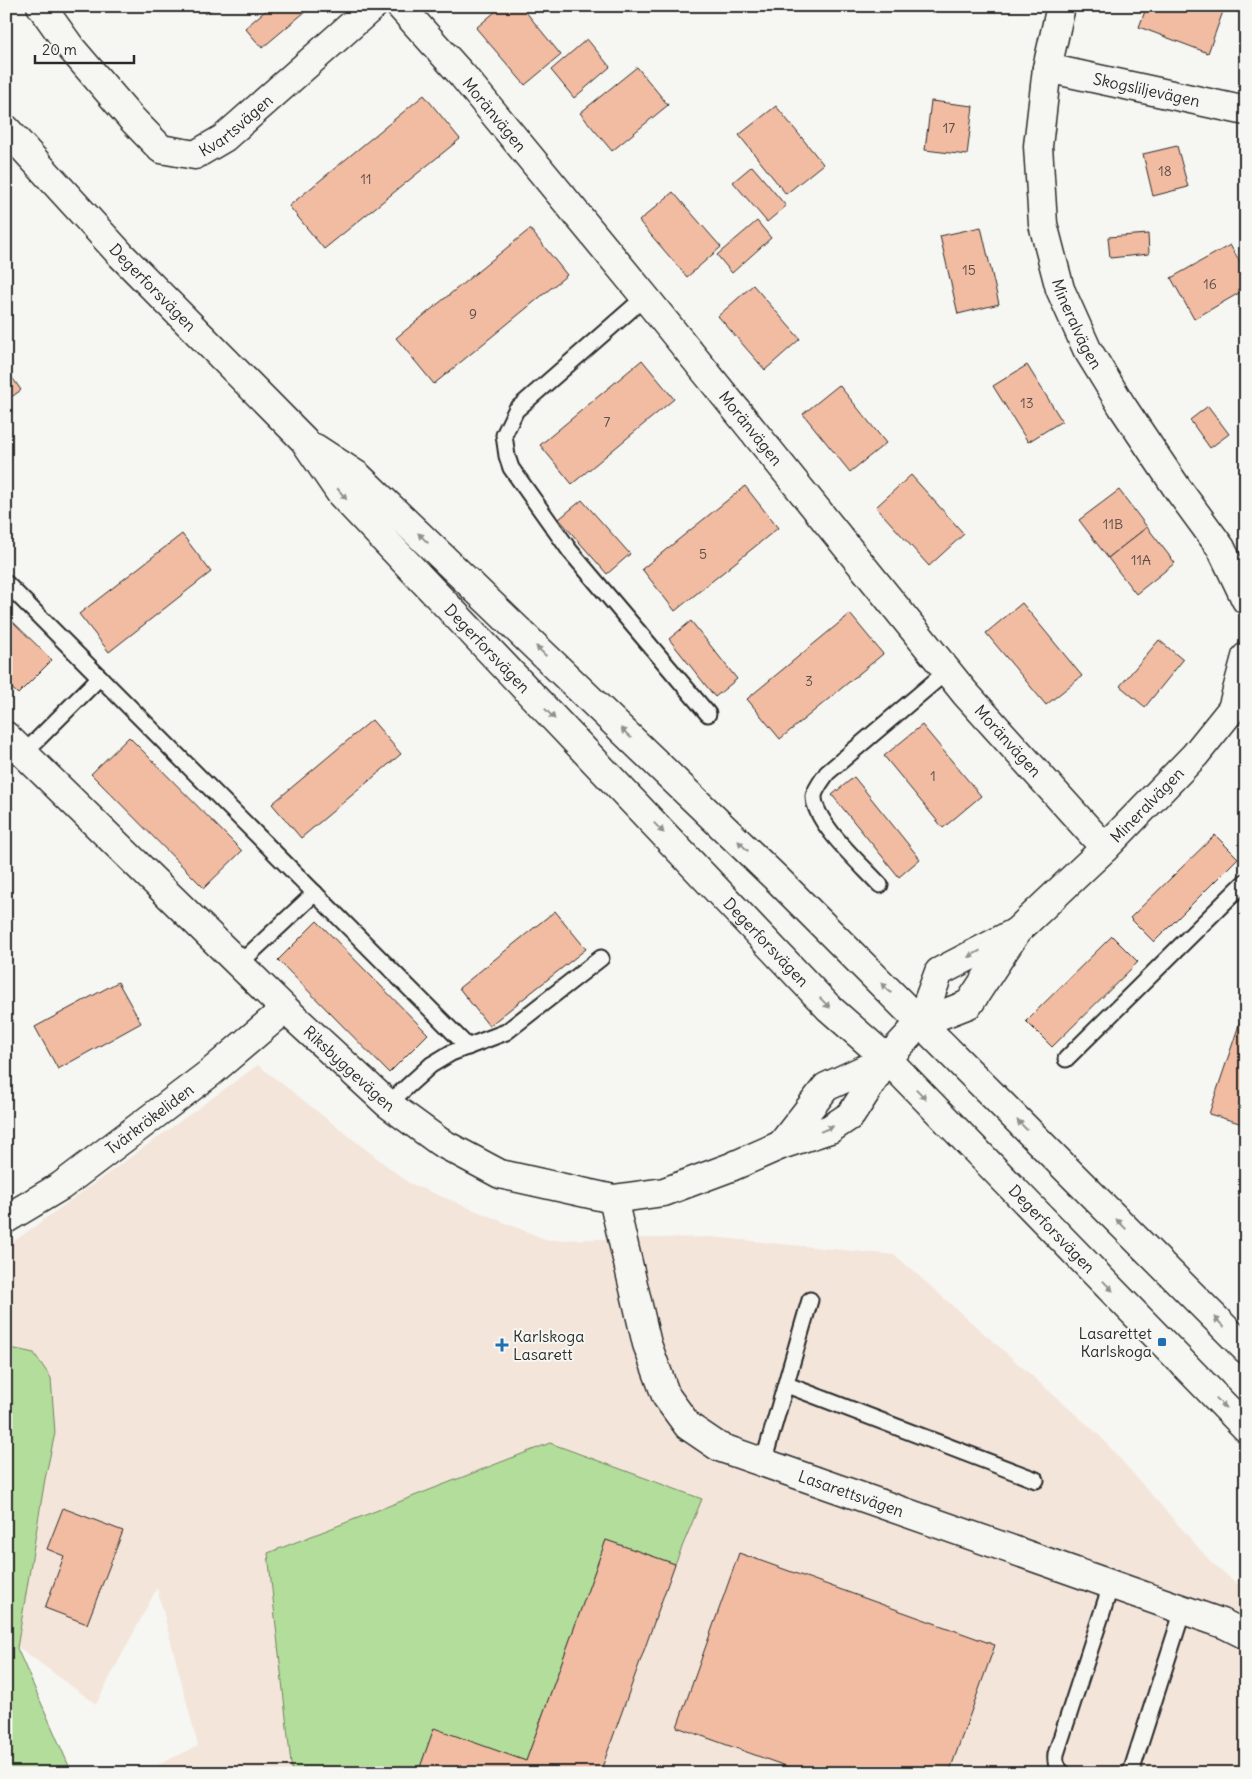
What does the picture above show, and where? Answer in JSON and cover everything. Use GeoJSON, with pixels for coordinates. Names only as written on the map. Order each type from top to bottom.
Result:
{"type":"FeatureCollection","features":[{"type":"Feature","properties":{"kind":"street","name":"Kvartsvägen"},"geometry":{"type":"LineString","coordinates":[[41,6],[71,48],[131,118],[161,149],[195,155],[224,138],[373,6]]}},
{"type":"Feature","properties":{"kind":"street","name":"Moränvägen"},"geometry":{"type":"LineString","coordinates":[[400,6],[463,76],[645,297],[965,693],[1105,848]]}},
{"type":"Feature","properties":{"kind":"street","name":"Mineralvägen"},"geometry":{"type":"LineString","coordinates":[[1061,6],[1048,68],[1038,146],[1043,224],[1060,289],[1086,349],[1177,488],[1221,548],[1246,600]]}},
{"type":"Feature","properties":{"kind":"street","name":"Skogsliljevägen"},"geometry":{"type":"LineString","coordinates":[[1048,68],[1246,111]]}},
{"type":"Feature","properties":{"kind":"street","name":"Degerforsvägen"},"geometry":{"type":"LineString","coordinates":[[6,129],[120,255],[304,440],[341,494],[829,1008],[888,1059],[1246,1428]]}},
{"type":"Feature","properties":{"kind":"street","name":"Degerforsvägen"},"geometry":{"type":"LineString","coordinates":[[304,440],[358,476],[764,866],[1246,1349]]}},
{"type":"Feature","properties":{"kind":"street","name":"Mineralvägen"},"geometry":{"type":"LineString","coordinates":[[920,1022],[968,1004],[1017,931],[1105,848],[1196,755],[1240,700],[1246,657]]}},
{"type":"Feature","properties":{"kind":"street","name":"Riksbyggevägen"},"geometry":{"type":"LineString","coordinates":[[15,745],[285,1009],[388,1104],[440,1142],[500,1174],[613,1198],[664,1192],[732,1167],[781,1145],[830,1129],[851,1115],[888,1059]]}},
{"type":"Feature","properties":{"kind":"street","name":"Mineralvägen"},"geometry":{"type":"LineString","coordinates":[[920,1022],[940,972],[1017,931]]}},
{"type":"Feature","properties":{"kind":"street","name":"Tvärkrökeliden"},"geometry":{"type":"LineString","coordinates":[[6,1219],[61,1186],[210,1073],[285,1009]]}},
{"type":"Feature","properties":{"kind":"street"},"geometry":{"type":"LineString","coordinates":[[888,1059],[920,1022]]}},
{"type":"Feature","properties":{"kind":"street","name":"Riksbyggevägen"},"geometry":{"type":"LineString","coordinates":[[781,1145],[826,1087],[888,1059]]}},
{"type":"Feature","properties":{"kind":"street","name":"Lasarettsvägen"},"geometry":{"type":"LineString","coordinates":[[613,1198],[647,1344],[666,1396],[688,1426],[719,1447],[1224,1624],[1246,1635]]}},
{"type":"Feature","properties":{"kind":"lane"},"geometry":{"type":"LineString","coordinates":[[645,297],[516,410],[504,435],[511,468],[570,551],[708,714]]}},
{"type":"Feature","properties":{"kind":"lane"},"geometry":{"type":"LineString","coordinates":[[6,582],[468,1047]]}},
{"type":"Feature","properties":{"kind":"lane"},"geometry":{"type":"LineString","coordinates":[[880,885],[823,823],[816,810],[814,794],[827,773],[947,671]]}},
{"type":"Feature","properties":{"kind":"lane"},"geometry":{"type":"LineString","coordinates":[[15,745],[100,677]]}},
{"type":"Feature","properties":{"kind":"lane"},"geometry":{"type":"LineString","coordinates":[[1066,1058],[1246,881]]}},
{"type":"Feature","properties":{"kind":"lane"},"geometry":{"type":"LineString","coordinates":[[239,964],[315,893]]}},
{"type":"Feature","properties":{"kind":"lane"},"geometry":{"type":"LineString","coordinates":[[388,1104],[431,1065],[451,1053],[506,1032],[601,958]]}},
{"type":"Feature","properties":{"kind":"lane"},"geometry":{"type":"LineString","coordinates":[[764,1463],[810,1300]]}},
{"type":"Feature","properties":{"kind":"lane"},"geometry":{"type":"LineString","coordinates":[[787,1385],[1036,1480]]}},
{"type":"Feature","properties":{"kind":"lane"},"geometry":{"type":"LineString","coordinates":[[1063,1773],[1055,1763],[1056,1754],[1112,1585]]}},
{"type":"Feature","properties":{"kind":"lane"},"geometry":{"type":"LineString","coordinates":[[1129,1773],[1132,1769],[1183,1610]]}},
{"type":"Feature","properties":{"kind":"shaded area","name":"Karlskoga Lasarett"},"geometry":{"type":"Polygon","coordinates":[[[258,1065],[409,1183],[547,1240],[711,1237],[895,1255],[1099,1435],[1211,1562],[1246,1591],[1246,1773],[141,1773],[198,1746],[157,1588],[96,1704],[6,1638],[6,1247],[258,1065]]]}},
{"type":"Feature","properties":{"kind":"green space"},"geometry":{"type":"Polygon","coordinates":[[[6,1347],[34,1353],[51,1378],[55,1433],[45,1479],[17,1648],[72,1773],[6,1773],[6,1347]]]}},
{"type":"Feature","properties":{"kind":"green space"},"geometry":{"type":"Polygon","coordinates":[[[550,1443],[702,1499],[675,1564],[606,1540],[526,1761],[434,1729],[418,1773],[292,1773],[268,1553],[550,1443]]]}},
{"type":"Feature","properties":{"kind":"building"},"geometry":{"type":"Polygon","coordinates":[[[200,6],[217,6],[205,14],[200,6]]]}},
{"type":"Feature","properties":{"kind":"building"},"geometry":{"type":"Polygon","coordinates":[[[271,6],[312,6],[262,48],[245,28],[271,6]]]}},
{"type":"Feature","properties":{"kind":"building"},"geometry":{"type":"Polygon","coordinates":[[[502,6],[521,6],[561,55],[525,85],[476,28],[502,6]]]}},
{"type":"Feature","properties":{"kind":"building"},"geometry":{"type":"Polygon","coordinates":[[[1147,6],[1225,6],[1208,53],[1139,27],[1147,6]]]}},
{"type":"Feature","properties":{"kind":"building"},"geometry":{"type":"Polygon","coordinates":[[[587,39],[610,67],[574,98],[551,70],[587,39]]]}},
{"type":"Feature","properties":{"kind":"building"},"geometry":{"type":"Polygon","coordinates":[[[637,67],[668,105],[612,151],[580,113],[637,67]]]}},
{"type":"Feature","properties":{"kind":"building"},"geometry":{"type":"Polygon","coordinates":[[[424,95],[460,139],[324,249],[289,206],[424,95]]]}},
{"type":"Feature","properties":{"kind":"building"},"geometry":{"type":"Polygon","coordinates":[[[931,101],[973,106],[967,155],[925,150],[931,101]]]}},
{"type":"Feature","properties":{"kind":"building"},"geometry":{"type":"Polygon","coordinates":[[[776,106],[823,164],[786,194],[739,135],[776,106]]]}},
{"type":"Feature","properties":{"kind":"building"},"geometry":{"type":"Polygon","coordinates":[[[1177,146],[1188,187],[1153,196],[1143,154],[1177,146]]]}},
{"type":"Feature","properties":{"kind":"building"},"geometry":{"type":"Polygon","coordinates":[[[752,166],[786,206],[767,222],[733,182],[752,166]]]}},
{"type":"Feature","properties":{"kind":"building"},"geometry":{"type":"Polygon","coordinates":[[[673,192],[721,247],[687,277],[639,221],[673,192]]]}},
{"type":"Feature","properties":{"kind":"building"},"geometry":{"type":"Polygon","coordinates":[[[757,221],[771,238],[732,273],[717,255],[757,221]]]}},
{"type":"Feature","properties":{"kind":"building"},"geometry":{"type":"Polygon","coordinates":[[[981,227],[999,304],[958,314],[940,236],[981,227]]]}},
{"type":"Feature","properties":{"kind":"building"},"geometry":{"type":"Polygon","coordinates":[[[530,229],[567,275],[434,384],[396,338],[530,229]]]}},
{"type":"Feature","properties":{"kind":"building"},"geometry":{"type":"Polygon","coordinates":[[[1148,234],[1149,254],[1110,258],[1108,237],[1148,234]]]}},
{"type":"Feature","properties":{"kind":"building"},"geometry":{"type":"Polygon","coordinates":[[[1230,245],[1246,272],[1246,289],[1194,319],[1171,278],[1230,245]]]}},
{"type":"Feature","properties":{"kind":"building"},"geometry":{"type":"Polygon","coordinates":[[[753,285],[800,339],[765,370],[718,316],[753,285]]]}},
{"type":"Feature","properties":{"kind":"building"},"geometry":{"type":"Polygon","coordinates":[[[642,360],[674,399],[572,484],[540,445],[642,360]]]}},
{"type":"Feature","properties":{"kind":"building"},"geometry":{"type":"Polygon","coordinates":[[[1027,365],[1062,421],[1028,442],[993,386],[1027,365]]]}},
{"type":"Feature","properties":{"kind":"building"},"geometry":{"type":"Polygon","coordinates":[[[6,369],[21,390],[6,401],[6,369]]]}},
{"type":"Feature","properties":{"kind":"building"},"geometry":{"type":"Polygon","coordinates":[[[839,385],[886,443],[850,472],[803,414],[839,385]]]}},
{"type":"Feature","properties":{"kind":"building"},"geometry":{"type":"Polygon","coordinates":[[[1208,406],[1229,434],[1210,448],[1190,420],[1208,406]]]}},
{"type":"Feature","properties":{"kind":"building"},"geometry":{"type":"Polygon","coordinates":[[[911,475],[964,534],[929,566],[876,507],[911,475]]]}},
{"type":"Feature","properties":{"kind":"building"},"geometry":{"type":"Polygon","coordinates":[[[745,486],[778,528],[675,611],[642,569],[745,486]]]}},
{"type":"Feature","properties":{"kind":"building"},"geometry":{"type":"Polygon","coordinates":[[[1119,490],[1147,527],[1108,558],[1079,520],[1119,490]]]}},
{"type":"Feature","properties":{"kind":"building"},"geometry":{"type":"Polygon","coordinates":[[[582,500],[630,554],[607,574],[559,519],[582,500]]]}},
{"type":"Feature","properties":{"kind":"building"},"geometry":{"type":"Polygon","coordinates":[[[1147,527],[1175,563],[1136,594],[1108,558],[1147,527]]]}},
{"type":"Feature","properties":{"kind":"building"},"geometry":{"type":"Polygon","coordinates":[[[182,534],[211,572],[109,652],[79,614],[182,534]]]}},
{"type":"Feature","properties":{"kind":"building"},"geometry":{"type":"Polygon","coordinates":[[[1022,603],[1082,676],[1046,705],[986,633],[1022,603]]]}},
{"type":"Feature","properties":{"kind":"building"},"geometry":{"type":"Polygon","coordinates":[[[850,614],[883,654],[780,739],[747,699],[850,614]]]}},
{"type":"Feature","properties":{"kind":"building"},"geometry":{"type":"Polygon","coordinates":[[[6,615],[52,660],[18,694],[6,683],[6,615]]]}},
{"type":"Feature","properties":{"kind":"building"},"geometry":{"type":"Polygon","coordinates":[[[691,621],[737,679],[715,697],[669,639],[691,621]]]}},
{"type":"Feature","properties":{"kind":"building"},"geometry":{"type":"Polygon","coordinates":[[[1159,640],[1183,660],[1145,707],[1120,686],[1159,640]]]}},
{"type":"Feature","properties":{"kind":"building"},"geometry":{"type":"Polygon","coordinates":[[[372,720],[401,754],[301,838],[272,804],[372,720]]]}},
{"type":"Feature","properties":{"kind":"building"},"geometry":{"type":"Polygon","coordinates":[[[922,725],[981,796],[943,828],[884,756],[922,725]]]}},
{"type":"Feature","properties":{"kind":"building"},"geometry":{"type":"Polygon","coordinates":[[[129,737],[242,851],[204,888],[91,774],[129,737]]]}},
{"type":"Feature","properties":{"kind":"building"},"geometry":{"type":"Polygon","coordinates":[[[854,777],[920,859],[899,877],[832,795],[854,777]]]}},
{"type":"Feature","properties":{"kind":"building"},"geometry":{"type":"Polygon","coordinates":[[[1215,835],[1238,858],[1154,942],[1130,918],[1215,835]]]}},
{"type":"Feature","properties":{"kind":"building"},"geometry":{"type":"Polygon","coordinates":[[[555,911],[586,949],[489,1026],[459,988],[555,911]]]}},
{"type":"Feature","properties":{"kind":"building"},"geometry":{"type":"Polygon","coordinates":[[[317,921],[428,1034],[389,1073],[278,960],[317,921]]]}},
{"type":"Feature","properties":{"kind":"building"},"geometry":{"type":"Polygon","coordinates":[[[1112,936],[1138,962],[1052,1047],[1026,1021],[1112,936]]]}},
{"type":"Feature","properties":{"kind":"building"},"geometry":{"type":"Polygon","coordinates":[[[118,982],[141,1023],[58,1069],[35,1027],[118,982]]]}},
{"type":"Feature","properties":{"kind":"building"},"geometry":{"type":"Polygon","coordinates":[[[1246,1004],[1246,1125],[1209,1114],[1246,1004]]]}},
{"type":"Feature","properties":{"kind":"building"},"geometry":{"type":"Polygon","coordinates":[[[63,1508],[123,1531],[87,1624],[45,1608],[64,1556],[47,1549],[63,1508]]]}},
{"type":"Feature","properties":{"kind":"building"},"geometry":{"type":"Polygon","coordinates":[[[606,1540],[675,1564],[600,1773],[418,1773],[434,1728],[526,1761],[606,1540]]]}},
{"type":"Feature","properties":{"kind":"building"},"geometry":{"type":"Polygon","coordinates":[[[739,1553],[995,1645],[949,1773],[805,1773],[677,1727],[739,1553]]]}},
{"type":"Feature","properties":{"kind":"place","name":"Lasarettet Karlskoga"},"geometry":{"type":"Point","coordinates":[1162,1342]}},
{"type":"Feature","properties":{"kind":"place","name":"Karlskoga Lasarett"},"geometry":{"type":"Point","coordinates":[502,1345]}}]}
